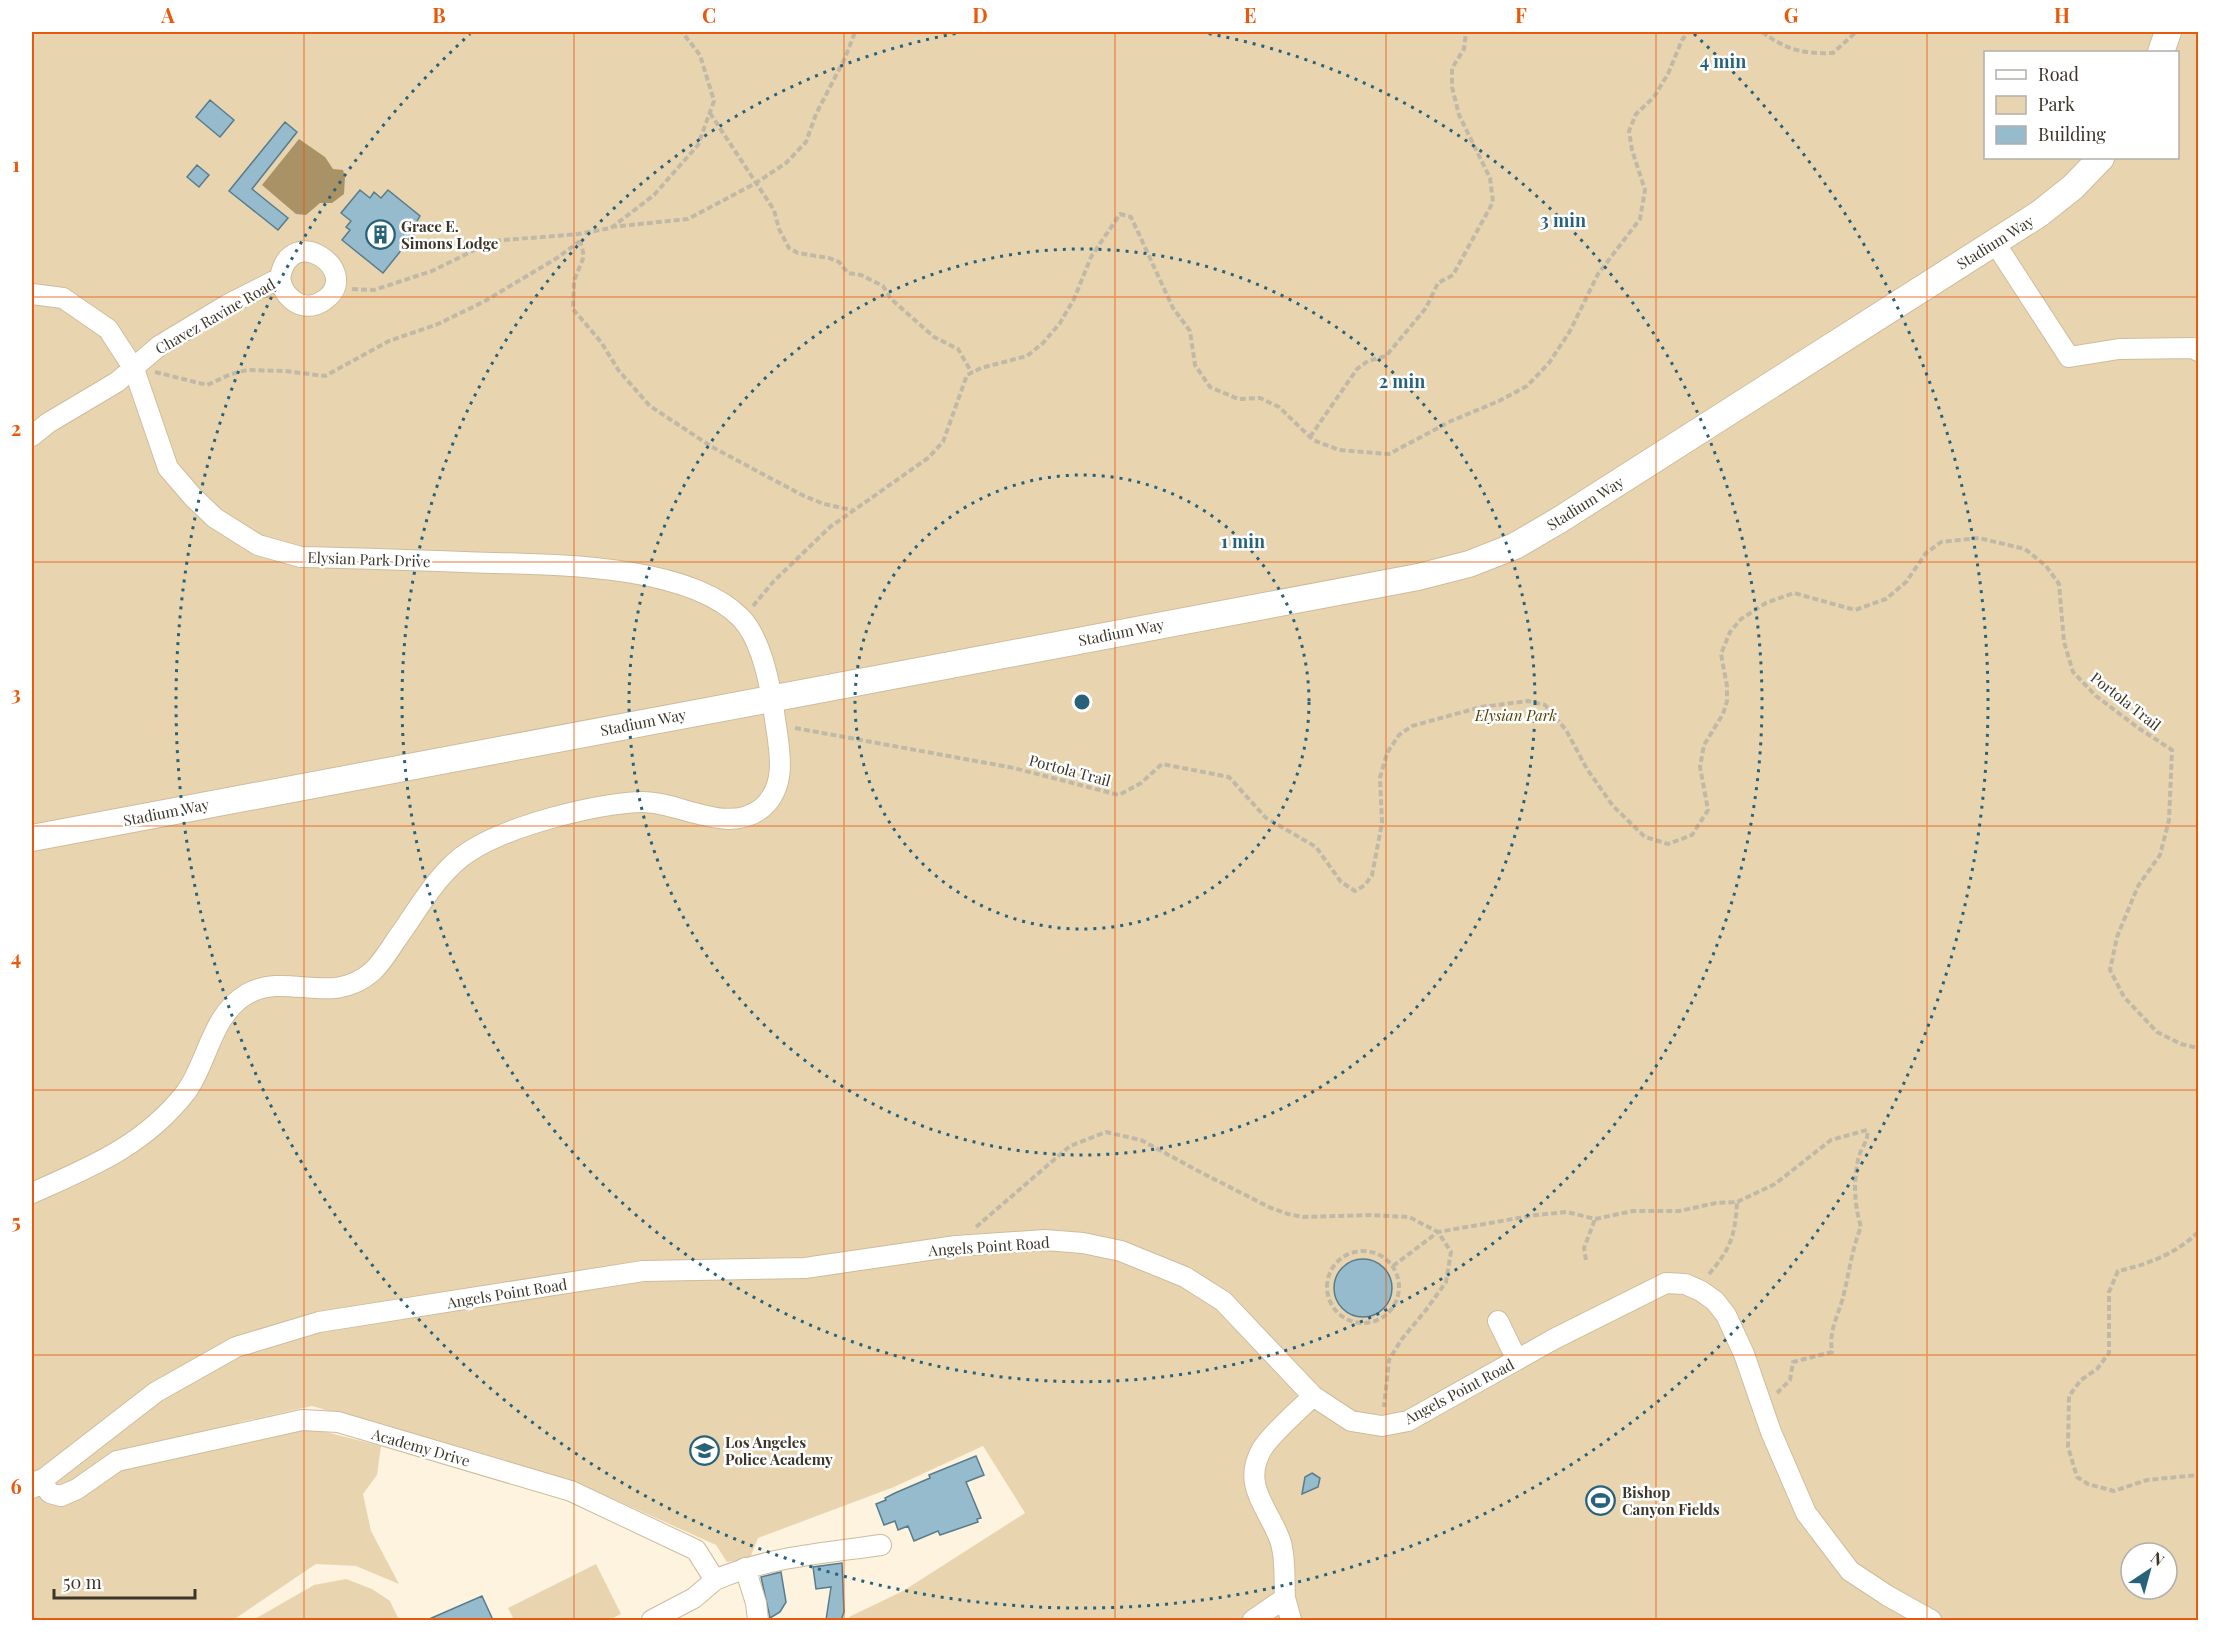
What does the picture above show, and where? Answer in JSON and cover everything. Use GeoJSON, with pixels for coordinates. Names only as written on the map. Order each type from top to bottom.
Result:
{"type":"FeatureCollection","features":[{"type":"Feature","properties":{"kind":"main road"},"geometry":{"type":"LineString","coordinates":[[2161,51],[2168,32]]}},
{"type":"Feature","properties":{"kind":"main road","name":"Stadium Way"},"geometry":{"type":"LineString","coordinates":[[32,838],[1418,577],[1469,564],[1515,546],[1561,519],[1995,243],[2039,214],[2073,187],[2100,159]]}},
{"type":"Feature","properties":{"kind":"street"},"geometry":{"type":"LineString","coordinates":[[1995,243],[2068,357],[2119,349],[2193,348],[2199,351]]}},
{"type":"Feature","properties":{"kind":"street","name":"Chavez Ravine Road"},"geometry":{"type":"LineString","coordinates":[[310,252],[319,254],[329,261],[333,270],[334,288],[325,300],[306,306],[297,304],[286,295],[281,287],[280,278],[286,262],[293,255],[310,252]]}},
{"type":"Feature","properties":{"kind":"street","name":"Chavez Ravine Road"},"geometry":{"type":"LineString","coordinates":[[32,436],[48,423],[117,382],[159,346],[227,305],[280,278]]}},
{"type":"Feature","properties":{"kind":"street","name":"Elysian Park Drive"},"geometry":{"type":"LineString","coordinates":[[32,294],[63,298],[108,329],[134,369],[168,468],[215,518],[258,545],[301,557],[614,569],[668,581],[719,600],[742,619],[755,637],[772,698]]}},
{"type":"Feature","properties":{"kind":"street"},"geometry":{"type":"LineString","coordinates":[[32,1193],[109,1158],[160,1122],[189,1088],[216,1028],[229,1010],[247,994],[266,988],[287,986],[325,990],[346,987],[362,980],[378,966],[449,868],[470,851],[513,830],[614,804],[648,802],[733,820],[761,809],[778,785],[780,771],[772,698]]}},
{"type":"Feature","properties":{"kind":"street","name":"Angels Point Road"},"geometry":{"type":"LineString","coordinates":[[36,1484],[156,1392],[236,1347],[319,1322],[643,1271],[805,1268],[956,1246],[1045,1240],[1083,1243],[1120,1251],[1185,1278],[1222,1301],[1313,1396],[1351,1421],[1382,1426],[1408,1421],[1554,1339],[1666,1283],[1685,1284],[1715,1301],[1726,1315],[1744,1354],[1771,1432],[1806,1513],[1850,1571],[1931,1620]]}},
{"type":"Feature","properties":{"kind":"street"},"geometry":{"type":"LineString","coordinates":[[1498,1321],[1517,1360]]}},
{"type":"Feature","properties":{"kind":"street"},"geometry":{"type":"LineString","coordinates":[[1291,1620],[1285,1598],[1284,1557],[1281,1543],[1258,1497],[1255,1488],[1255,1467],[1263,1449],[1313,1396]]}},
{"type":"Feature","properties":{"kind":"street","name":"Academy Drive"},"geometry":{"type":"LineString","coordinates":[[36,1484],[61,1496],[77,1489],[117,1461],[302,1420],[338,1422],[571,1491],[696,1550],[715,1580]]}},
{"type":"Feature","properties":{"kind":"street"},"geometry":{"type":"LineString","coordinates":[[652,1620],[694,1598],[715,1580],[745,1568],[826,1552],[881,1545]]}},
{"type":"Feature","properties":{"kind":"street"},"geometry":{"type":"LineString","coordinates":[[745,1568],[756,1603],[758,1620]]}},
{"type":"Feature","properties":{"kind":"street"},"geometry":{"type":"LineString","coordinates":[[1253,1620],[1285,1598]]}},
{"type":"Feature","properties":{"kind":"path"},"geometry":{"type":"LineString","coordinates":[[610,228],[654,195],[698,145],[714,101],[700,55],[682,32]]}},
{"type":"Feature","properties":{"kind":"path"},"geometry":{"type":"LineString","coordinates":[[334,288],[374,290],[432,271],[493,241],[578,234],[688,219],[756,183],[786,163],[806,142],[816,114],[845,58],[855,32]]}},
{"type":"Feature","properties":{"kind":"path"},"geometry":{"type":"LineString","coordinates":[[1311,437],[1357,369],[1368,361],[1386,356],[1426,308],[1438,283],[1453,275],[1493,202],[1490,178],[1460,115],[1452,87],[1452,68],[1464,49],[1466,32]]}},
{"type":"Feature","properties":{"kind":"path"},"geometry":{"type":"LineString","coordinates":[[742,619],[774,581],[830,527],[928,458],[943,442],[967,375],[981,368],[1027,356],[1043,343],[1070,307],[1091,256],[1120,214],[1131,217],[1173,308],[1190,331],[1196,365],[1210,387],[1238,399],[1260,399],[1279,407],[1311,437],[1339,450],[1389,454],[1451,421],[1499,401],[1527,386],[1550,363],[1570,331],[1598,274],[1640,219],[1645,190],[1632,150],[1629,131],[1636,114],[1654,97],[1668,74],[1682,40],[1688,32]]}},
{"type":"Feature","properties":{"kind":"path"},"geometry":{"type":"LineString","coordinates":[[1762,32],[1777,42],[1807,54],[1833,53],[1856,32]]}},
{"type":"Feature","properties":{"kind":"path"},"geometry":{"type":"LineString","coordinates":[[710,112],[774,210],[779,229],[789,248],[798,253],[829,258],[838,262],[849,273],[861,275],[883,286],[891,299],[934,337],[958,349],[972,373]]}},
{"type":"Feature","properties":{"kind":"path"},"geometry":{"type":"LineString","coordinates":[[578,234],[584,256],[574,281],[573,309],[601,342],[619,371],[651,406],[712,447],[804,496],[824,504],[853,510]]}},
{"type":"Feature","properties":{"kind":"path"},"geometry":{"type":"LineString","coordinates":[[134,369],[207,385],[231,374],[247,370],[285,371],[325,376],[389,341],[438,324],[485,301],[580,242]]}},
{"type":"Feature","properties":{"kind":"path","name":"Portola Trail"},"geometry":{"type":"LineString","coordinates":[[775,724],[1014,768],[1119,795],[1141,783],[1162,764],[1228,777],[1266,818],[1316,847],[1341,882],[1355,891],[1365,885],[1372,875],[1382,824],[1380,778],[1387,753],[1399,735],[1412,726],[1481,707],[1528,700],[1545,705],[1566,730],[1587,769],[1613,806],[1645,837],[1668,844],[1692,835],[1708,810],[1700,767],[1704,745],[1723,714],[1727,701],[1727,686],[1721,654],[1730,632],[1741,619],[1766,603],[1794,593],[1855,609],[1886,599],[1906,582],[1926,554],[1941,542],[1979,538],[2025,549],[2046,566],[2059,584],[2064,642],[2073,672],[2096,696],[2172,750],[2169,820],[2160,855],[2138,886],[2117,937],[2110,970],[2124,997],[2157,1032],[2181,1044],[2199,1048]]}},
{"type":"Feature","properties":{"kind":"path"},"geometry":{"type":"LineString","coordinates":[[1393,1266],[1438,1232],[1546,1214],[1568,1212],[1595,1219],[1633,1211],[1679,1211],[1716,1203],[1737,1202],[1775,1184],[1832,1140],[1867,1130],[1868,1137],[1860,1152],[1855,1173],[1856,1210],[1861,1227],[1855,1241],[1842,1302],[1833,1324],[1830,1340],[1832,1352],[1793,1362],[1790,1380],[1763,1406]]}},
{"type":"Feature","properties":{"kind":"path"},"geometry":{"type":"LineString","coordinates":[[956,1246],[1070,1146],[1106,1131],[1141,1140],[1202,1173],[1288,1214],[1303,1217],[1371,1215],[1409,1217],[1438,1232],[1451,1252],[1446,1282],[1401,1340],[1389,1360],[1382,1426]]}},
{"type":"Feature","properties":{"kind":"path"},"geometry":{"type":"LineString","coordinates":[[1696,1289],[1725,1255],[1736,1227],[1737,1202]]}},
{"type":"Feature","properties":{"kind":"path"},"geometry":{"type":"LineString","coordinates":[[1586,1260],[1584,1248],[1595,1219]]}},
{"type":"Feature","properties":{"kind":"path"},"geometry":{"type":"LineString","coordinates":[[2199,1232],[2192,1239],[2167,1254],[2118,1271],[2109,1292],[2109,1353],[2097,1369],[2081,1380],[2069,1396],[2068,1448],[2078,1477],[2088,1484],[2114,1491],[2147,1480],[2199,1475]]}},
{"type":"Feature","properties":{"kind":"path"},"geometry":{"type":"LineString","coordinates":[[1361,1251],[1373,1252],[1384,1257],[1393,1266],[1400,1288],[1392,1310],[1383,1318],[1372,1323],[1360,1324],[1338,1314],[1327,1293],[1327,1281],[1331,1269],[1339,1260],[1361,1251]]}},
{"type":"Feature","properties":{"kind":"green space","name":"Elysian Park"},"geometry":{"type":"Polygon","coordinates":[[[32,32],[2198,32],[2198,1620],[848,1620],[851,1616],[903,1591],[1025,1513],[983,1446],[894,1487],[758,1538],[750,1558],[727,1562],[716,1545],[578,1483],[312,1406],[240,1422],[186,1454],[285,1430],[318,1430],[381,1446],[377,1475],[363,1494],[371,1531],[399,1584],[356,1566],[316,1564],[233,1620],[32,1620],[32,32]]]}},
{"type":"Feature","properties":{"kind":"green space"},"geometry":{"type":"Polygon","coordinates":[[[596,1564],[621,1614],[609,1620],[514,1620],[508,1608],[596,1564]]]}},
{"type":"Feature","properties":{"kind":"green space"},"geometry":{"type":"Polygon","coordinates":[[[346,1579],[372,1589],[390,1601],[399,1620],[253,1620],[314,1585],[346,1579]]]}},
{"type":"Feature","properties":{"kind":"shaded area"},"geometry":{"type":"Polygon","coordinates":[[[299,139],[325,157],[333,169],[343,170],[345,177],[344,194],[332,203],[320,203],[306,215],[296,214],[262,185],[299,139]]]}},
{"type":"Feature","properties":{"kind":"building"},"geometry":{"type":"Polygon","coordinates":[[[210,100],[234,120],[220,137],[196,117],[210,100]]]}},
{"type":"Feature","properties":{"kind":"building"},"geometry":{"type":"Polygon","coordinates":[[[285,122],[297,132],[252,189],[288,218],[278,230],[229,191],[285,122]]]}},
{"type":"Feature","properties":{"kind":"building"},"geometry":{"type":"Polygon","coordinates":[[[197,165],[209,175],[199,187],[187,177],[197,165]]]}},
{"type":"Feature","properties":{"kind":"building","name":"Grace E. Simons Lodge"},"geometry":{"type":"Polygon","coordinates":[[[360,190],[370,198],[374,192],[381,198],[388,190],[420,216],[415,225],[419,228],[383,273],[342,240],[350,230],[346,227],[351,221],[341,213],[360,190]]]}},
{"type":"Feature","properties":{"kind":"building"},"geometry":{"type":"Polygon","coordinates":[[[1363,1259],[1374,1261],[1387,1272],[1392,1288],[1390,1299],[1379,1312],[1363,1317],[1352,1315],[1339,1304],[1334,1288],[1336,1277],[1347,1264],[1363,1259]]]}},
{"type":"Feature","properties":{"kind":"building"},"geometry":{"type":"Polygon","coordinates":[[[976,1456],[984,1475],[966,1482],[981,1518],[977,1519],[978,1522],[940,1535],[938,1531],[914,1541],[908,1526],[898,1530],[895,1521],[884,1525],[876,1504],[930,1478],[929,1475],[976,1456]]]}},
{"type":"Feature","properties":{"kind":"building"},"geometry":{"type":"Polygon","coordinates":[[[1312,1473],[1320,1478],[1318,1487],[1302,1494],[1305,1477],[1312,1473]]]}},
{"type":"Feature","properties":{"kind":"building"},"geometry":{"type":"Polygon","coordinates":[[[842,1563],[844,1612],[841,1620],[826,1620],[831,1587],[816,1589],[813,1567],[842,1563]]]}},
{"type":"Feature","properties":{"kind":"building"},"geometry":{"type":"Polygon","coordinates":[[[781,1572],[786,1602],[780,1612],[770,1618],[761,1577],[781,1572]]]}},
{"type":"Feature","properties":{"kind":"building"},"geometry":{"type":"Polygon","coordinates":[[[482,1596],[493,1620],[427,1620],[482,1596]]]}},
{"type":"Feature","properties":{"kind":"place","name":"Grace E. Simons Lodge"},"geometry":{"type":"Point","coordinates":[380,235]}},
{"type":"Feature","properties":{"kind":"place","name":"Los Angeles Police Academy"},"geometry":{"type":"Point","coordinates":[704,1451]}},
{"type":"Feature","properties":{"kind":"place","name":"Bishop Canyon Fields"},"geometry":{"type":"Point","coordinates":[1601,1501]}}]}
